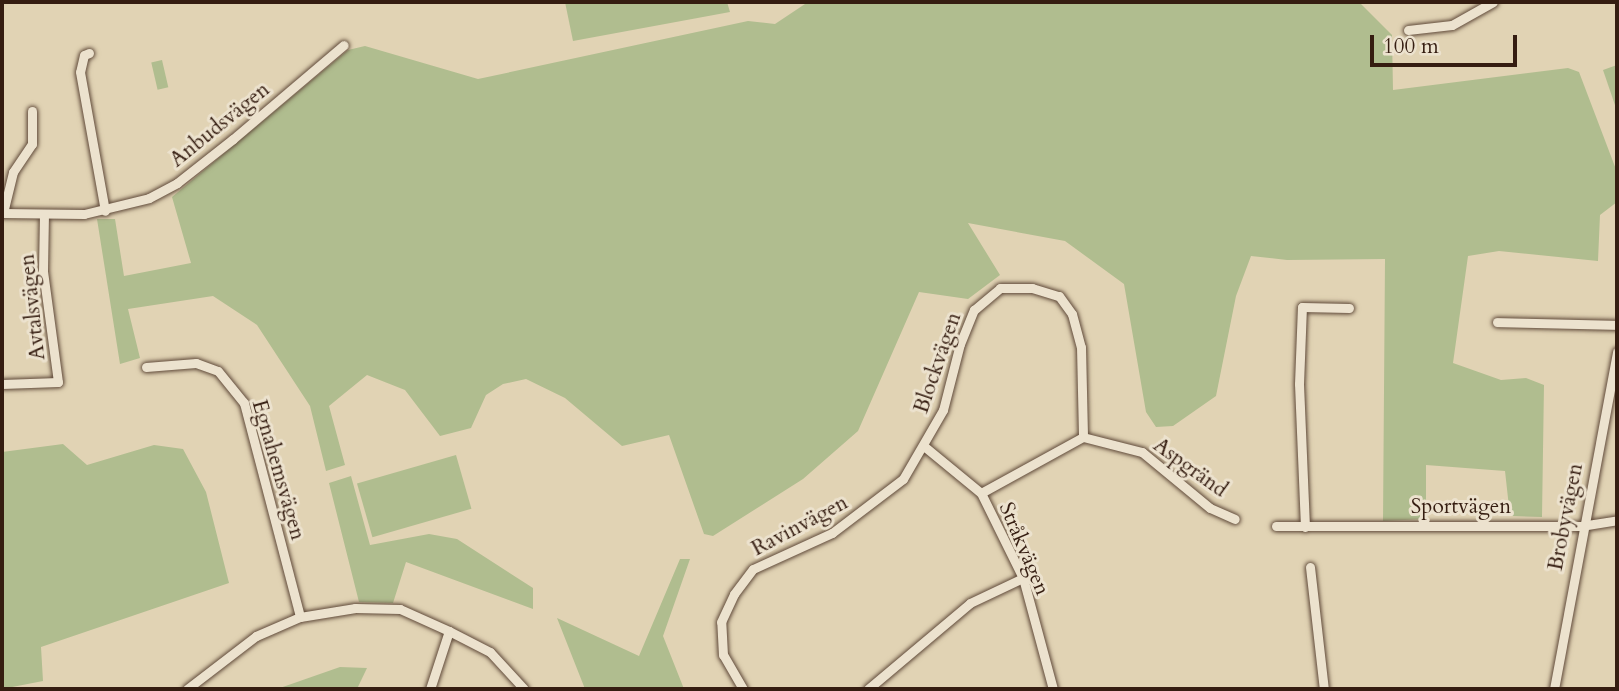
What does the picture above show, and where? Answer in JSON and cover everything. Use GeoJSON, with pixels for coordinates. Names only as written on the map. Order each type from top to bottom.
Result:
{"type":"FeatureCollection","features":[{"type":"Feature","properties":{"kind":"street"},"geometry":{"type":"LineString","coordinates":[[1408,30],[1452,25],[1493,2]]}},
{"type":"Feature","properties":{"kind":"street","name":"Anbudsvägen"},"geometry":{"type":"LineString","coordinates":[[32,111],[32,144],[13,172],[3,213],[106,211],[149,198],[177,183],[344,45]]}},
{"type":"Feature","properties":{"kind":"street"},"geometry":{"type":"LineString","coordinates":[[89,53],[80,72],[106,211]]}},
{"type":"Feature","properties":{"kind":"street","name":"Avtalsvägen"},"geometry":{"type":"LineString","coordinates":[[2,383],[58,382],[43,271],[44,214]]}},
{"type":"Feature","properties":{"kind":"street","name":"Blockvägen"},"geometry":{"type":"LineString","coordinates":[[925,447],[943,410],[960,344],[974,310],[1000,288],[1032,288],[1059,296],[1072,314],[1082,359],[1083,437]]}},
{"type":"Feature","properties":{"kind":"street"},"geometry":{"type":"LineString","coordinates":[[1305,527],[1298,384],[1302,307],[1349,308]]}},
{"type":"Feature","properties":{"kind":"street"},"geometry":{"type":"LineString","coordinates":[[1497,322],[1617,325]]}},
{"type":"Feature","properties":{"kind":"street","name":"Brobyvägen"},"geometry":{"type":"LineString","coordinates":[[1554,689],[1581,526],[1617,352]]}},
{"type":"Feature","properties":{"kind":"street","name":"Egnahemsvägen"},"geometry":{"type":"LineString","coordinates":[[146,366],[196,363],[218,371],[244,403],[300,617]]}},
{"type":"Feature","properties":{"kind":"street"},"geometry":{"type":"LineString","coordinates":[[981,493],[1083,437]]}},
{"type":"Feature","properties":{"kind":"street","name":"Aspgränd"},"geometry":{"type":"LineString","coordinates":[[1083,437],[1142,452],[1210,508],[1235,519]]}},
{"type":"Feature","properties":{"kind":"street","name":"Stråkvägen"},"geometry":{"type":"LineString","coordinates":[[925,447],[981,493],[1023,578],[1053,689]]}},
{"type":"Feature","properties":{"kind":"street","name":"Ravinvägen"},"geometry":{"type":"LineString","coordinates":[[743,689],[723,655],[721,622],[734,594],[754,569],[832,533],[870,509],[903,479],[925,447]]}},
{"type":"Feature","properties":{"kind":"street","name":"Sportvägen"},"geometry":{"type":"LineString","coordinates":[[1276,526],[1581,526],[1617,520]]}},
{"type":"Feature","properties":{"kind":"street"},"geometry":{"type":"LineString","coordinates":[[1310,567],[1324,689]]}},
{"type":"Feature","properties":{"kind":"street"},"geometry":{"type":"LineString","coordinates":[[868,689],[970,603],[1023,578]]}},
{"type":"Feature","properties":{"kind":"street"},"geometry":{"type":"LineString","coordinates":[[187,689],[256,636],[300,617],[355,608],[400,609],[449,631],[491,653],[524,689]]}},
{"type":"Feature","properties":{"kind":"street"},"geometry":{"type":"LineString","coordinates":[[430,689],[449,631]]}},
{"type":"Feature","properties":{"kind":"green space"},"geometry":{"type":"Polygon","coordinates":[[[565,2],[727,2],[730,12],[573,41],[565,2]]]}},
{"type":"Feature","properties":{"kind":"green space"},"geometry":{"type":"Polygon","coordinates":[[[808,2],[1359,2],[1392,35],[1393,90],[1568,68],[1579,72],[1617,172],[1617,202],[1600,215],[1598,261],[1499,251],[1468,256],[1453,363],[1501,380],[1526,378],[1544,385],[1542,517],[1510,516],[1505,471],[1426,465],[1426,519],[1383,521],[1385,259],[1287,260],[1251,256],[1236,296],[1216,396],[1173,426],[1156,427],[1146,412],[1124,284],[1065,241],[968,223],[1000,275],[968,299],[919,292],[858,431],[803,479],[713,536],[704,534],[669,435],[622,446],[565,398],[526,379],[503,384],[486,395],[471,428],[440,436],[405,390],[367,375],[329,406],[345,465],[326,471],[310,406],[257,325],[213,296],[128,309],[140,358],[120,364],[97,219],[115,219],[124,276],[191,263],[172,197],[348,50],[365,46],[478,79],[748,21],[775,24],[808,2]]]}},
{"type":"Feature","properties":{"kind":"green space"},"geometry":{"type":"Polygon","coordinates":[[[162,60],[168,87],[158,90],[151,62],[162,60]]]}},
{"type":"Feature","properties":{"kind":"green space"},"geometry":{"type":"Polygon","coordinates":[[[1617,65],[1617,111],[1603,70],[1617,65]]]}},
{"type":"Feature","properties":{"kind":"green space"},"geometry":{"type":"Polygon","coordinates":[[[63,444],[87,465],[154,445],[183,449],[206,492],[229,583],[41,647],[43,681],[2,689],[2,452],[63,444]]]}},
{"type":"Feature","properties":{"kind":"green space"},"geometry":{"type":"Polygon","coordinates":[[[456,455],[471,509],[372,537],[357,483],[456,455]]]}},
{"type":"Feature","properties":{"kind":"green space"},"geometry":{"type":"Polygon","coordinates":[[[351,476],[370,545],[429,534],[457,539],[533,588],[533,609],[406,562],[393,603],[359,602],[329,483],[351,476]]]}},
{"type":"Feature","properties":{"kind":"green space"},"geometry":{"type":"Polygon","coordinates":[[[680,559],[690,559],[663,636],[684,689],[585,689],[557,618],[639,656],[680,559]]]}},
{"type":"Feature","properties":{"kind":"green space"},"geometry":{"type":"Polygon","coordinates":[[[340,667],[367,668],[357,689],[277,689],[340,667]]]}}]}
